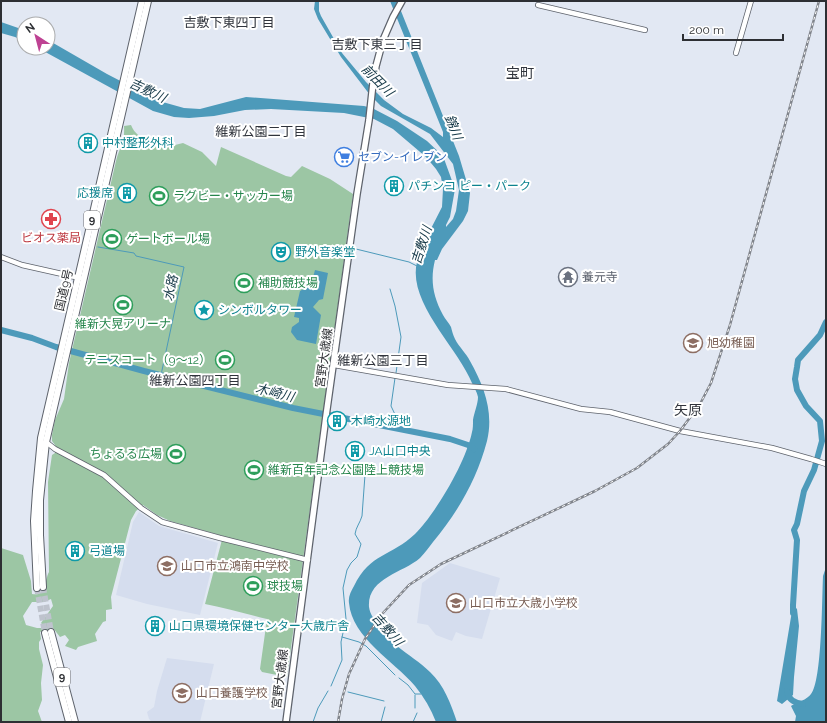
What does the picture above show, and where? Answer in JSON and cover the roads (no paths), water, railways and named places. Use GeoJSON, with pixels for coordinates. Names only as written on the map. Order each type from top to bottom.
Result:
{"type":"FeatureCollection","features":[{"type":"Feature","properties":{"kind":"highway","name":"国道9号"},"geometry":{"type":"LineString","coordinates":[[128,77],[142,1]]}},
{"type":"Feature","properties":{"kind":"highway","name":"国道9号"},"geometry":{"type":"LineString","coordinates":[[65,350],[41,438],[34,520],[40,587],[40,500],[46,442],[81,278],[123,97],[148,1]]}},
{"type":"Feature","properties":{"kind":"highway","name":"9"},"geometry":{"type":"LineString","coordinates":[[68,722],[58,685],[48,632],[75,722]]}},
{"type":"Feature","properties":{"kind":"main road","name":"宮野大歳線"},"geometry":{"type":"LineString","coordinates":[[286,722],[357,194],[369,120],[372,87],[379,54],[393,16],[401,3]]}},
{"type":"Feature","properties":{"kind":"street"},"geometry":{"type":"LineString","coordinates":[[736,53],[751,1]]}},
{"type":"Feature","properties":{"kind":"street"},"geometry":{"type":"LineString","coordinates":[[538,5],[645,30]]}},
{"type":"Feature","properties":{"kind":"street"},"geometry":{"type":"LineString","coordinates":[[1,257],[22,265],[81,278]]}},
{"type":"Feature","properties":{"kind":"street"},"geometry":{"type":"LineString","coordinates":[[334,364],[443,384],[513,390],[581,409],[616,414],[680,431],[772,448],[824,463]]}},
{"type":"Feature","properties":{"kind":"street"},"geometry":{"type":"LineString","coordinates":[[46,442],[55,449],[104,475],[144,511],[162,522],[308,560]]}},
{"type":"Feature","properties":{"kind":"water"},"geometry":{"type":"Polygon","coordinates":[[[315,1],[319,1],[319,11],[321,16],[342,53],[366,82],[384,100],[403,114],[431,128],[443,137],[443,132],[390,1],[397,1],[459,156],[470,193],[468,211],[463,221],[442,249],[437,260],[435,260],[433,267],[433,288],[440,308],[451,327],[457,342],[467,355],[480,380],[488,410],[489,430],[487,441],[472,482],[451,519],[420,558],[387,577],[374,589],[370,597],[369,607],[374,619],[392,641],[435,677],[450,702],[457,722],[436,722],[427,703],[415,686],[375,648],[358,627],[352,616],[349,601],[353,588],[360,575],[367,567],[415,534],[432,513],[441,500],[464,458],[472,431],[478,400],[477,393],[465,369],[426,309],[419,293],[416,277],[419,252],[442,207],[443,189],[441,177],[426,157],[393,129],[374,119],[344,113],[271,109],[245,110],[214,116],[189,118],[174,117],[153,111],[53,56],[56,56],[56,45],[107,74],[159,101],[184,108],[200,109],[246,97],[364,106],[372,108],[397,121],[427,141],[443,156],[455,189],[450,217],[446,227],[453,219],[456,211],[459,190],[453,164],[430,134],[381,106],[370,95],[341,57],[318,19],[314,9],[315,1]]]}},
{"type":"Feature","properties":{"kind":"water"},"geometry":{"type":"Polygon","coordinates":[[[1,22],[16,27],[16,37],[1,33],[1,22]]]}},
{"type":"Feature","properties":{"kind":"water"},"geometry":{"type":"Polygon","coordinates":[[[315,270],[328,273],[323,299],[319,300],[313,307],[321,315],[316,344],[297,340],[291,332],[292,327],[299,322],[299,318],[294,317],[300,291],[311,285],[315,270]]]}},
{"type":"Feature","properties":{"kind":"water"},"geometry":{"type":"Polygon","coordinates":[[[826,567],[826,722],[795,722],[796,716],[791,706],[809,696],[815,686],[821,638],[823,576],[826,567]]]}},
{"type":"Feature","properties":{"kind":"water"},"geometry":{"type":"Polygon","coordinates":[[[793,605],[797,609],[799,626],[793,695],[782,704],[777,701],[793,605]]]}},
{"type":"Feature","properties":{"kind":"waterway","name":"水路"},"geometry":{"type":"LineString","coordinates":[[98,247],[134,253],[136,256],[184,267],[161,375]]}},
{"type":"Feature","properties":{"kind":"waterway","name":"吉敷川"},"geometry":{"type":"LineString","coordinates":[[356,249],[409,262],[417,266]]}},
{"type":"Feature","properties":{"kind":"waterway"},"geometry":{"type":"LineString","coordinates":[[390,289],[401,337],[396,373]]}},
{"type":"Feature","properties":{"kind":"waterway"},"geometry":{"type":"LineString","coordinates":[[793,613],[797,540],[794,530],[797,524],[804,491],[814,470],[822,441],[820,421],[806,406],[797,390],[795,379],[798,360],[820,335],[826,322]]}},
{"type":"Feature","properties":{"kind":"waterway","name":"木崎川"},"geometry":{"type":"LineString","coordinates":[[1,330],[144,371],[293,408],[450,439],[468,445],[474,449]]}},
{"type":"Feature","properties":{"kind":"waterway"},"geometry":{"type":"LineString","coordinates":[[395,378],[391,406],[402,429]]}},
{"type":"Feature","properties":{"kind":"waterway"},"geometry":{"type":"LineString","coordinates":[[331,686],[342,660],[341,642],[346,619],[343,588],[347,570],[357,557],[361,544],[355,534],[362,516],[365,475]]}},
{"type":"Feature","properties":{"kind":"waterway"},"geometry":{"type":"LineString","coordinates":[[342,637],[359,642],[366,646],[395,675]]}},
{"type":"Feature","properties":{"kind":"waterway"},"geometry":{"type":"LineString","coordinates":[[399,678],[408,685],[415,694],[421,694]]}},
{"type":"Feature","properties":{"kind":"waterway"},"geometry":{"type":"LineString","coordinates":[[313,722],[318,708],[328,691]]}},
{"type":"Feature","properties":{"kind":"waterway"},"geometry":{"type":"LineString","coordinates":[[787,691],[792,700],[803,704]]}},
{"type":"Feature","properties":{"kind":"waterway"},"geometry":{"type":"LineString","coordinates":[[348,692],[384,701]]}},
{"type":"Feature","properties":{"kind":"waterway"},"geometry":{"type":"LineString","coordinates":[[415,695],[415,708]]}},
{"type":"Feature","properties":{"kind":"waterway"},"geometry":{"type":"LineString","coordinates":[[381,722],[385,707]]}},
{"type":"Feature","properties":{"kind":"waterway"},"geometry":{"type":"LineString","coordinates":[[413,722],[417,713]]}},
{"type":"Feature","properties":{"kind":"tunnel"},"geometry":{"type":"LineString","coordinates":[[43,587],[51,632]]}},
{"type":"Feature","properties":{"kind":"tunnel"},"geometry":{"type":"LineString","coordinates":[[37,588],[45,633]]}},
{"type":"Feature","properties":{"kind":"railway"},"geometry":{"type":"LineString","coordinates":[[338,722],[342,699],[349,674],[365,639],[382,614],[409,585],[441,564],[595,491],[637,468],[668,444],[680,431],[700,404],[711,383],[730,325],[819,1]]}},
{"type":"Feature","properties":{"kind":"place","name":"中村整形外科"},"geometry":{"type":"Point","coordinates":[88,143]}},
{"type":"Feature","properties":{"kind":"place","name":"セブン-イレブン"},"geometry":{"type":"Point","coordinates":[344,157]}},
{"type":"Feature","properties":{"kind":"place","name":"パチンコ ピー・パーク"},"geometry":{"type":"Point","coordinates":[394,186]}},
{"type":"Feature","properties":{"kind":"place","name":"応援席"},"geometry":{"type":"Point","coordinates":[127,193]}},
{"type":"Feature","properties":{"kind":"place","name":"ラグビー・サッカー場"},"geometry":{"type":"Point","coordinates":[159,196]}},
{"type":"Feature","properties":{"kind":"place","name":"ビオス薬局"},"geometry":{"type":"Point","coordinates":[51,219]}},
{"type":"Feature","properties":{"kind":"place","name":"ゲートボール場"},"geometry":{"type":"Point","coordinates":[112,239]}},
{"type":"Feature","properties":{"kind":"place","name":"野外音楽堂"},"geometry":{"type":"Point","coordinates":[281,252]}},
{"type":"Feature","properties":{"kind":"place","name":"養元寺"},"geometry":{"type":"Point","coordinates":[568,277]}},
{"type":"Feature","properties":{"kind":"place","name":"補助競技場"},"geometry":{"type":"Point","coordinates":[244,283]}},
{"type":"Feature","properties":{"kind":"place","name":"維新大晃アリーナ"},"geometry":{"type":"Point","coordinates":[123,305]}},
{"type":"Feature","properties":{"kind":"place","name":"シンボルタワー"},"geometry":{"type":"Point","coordinates":[204,310]}},
{"type":"Feature","properties":{"kind":"place","name":"旭幼稚園"},"geometry":{"type":"Point","coordinates":[693,343]}},
{"type":"Feature","properties":{"kind":"place","name":"テニスコート（9～12）"},"geometry":{"type":"Point","coordinates":[225,360]}},
{"type":"Feature","properties":{"kind":"place","name":"木崎水源地"},"geometry":{"type":"Point","coordinates":[337,421]}},
{"type":"Feature","properties":{"kind":"place","name":"JA山口中央"},"geometry":{"type":"Point","coordinates":[355,451]}},
{"type":"Feature","properties":{"kind":"place","name":"ちょるる広場"},"geometry":{"type":"Point","coordinates":[176,454]}},
{"type":"Feature","properties":{"kind":"place","name":"維新百年記念公園陸上競技場"},"geometry":{"type":"Point","coordinates":[254,470]}},
{"type":"Feature","properties":{"kind":"place","name":"弓道場"},"geometry":{"type":"Point","coordinates":[75,551]}},
{"type":"Feature","properties":{"kind":"place","name":"山口市立鴻南中学校"},"geometry":{"type":"Point","coordinates":[167,566]}},
{"type":"Feature","properties":{"kind":"place","name":"球技場"},"geometry":{"type":"Point","coordinates":[253,586]}},
{"type":"Feature","properties":{"kind":"place","name":"山口市立大歳小学校"},"geometry":{"type":"Point","coordinates":[456,603]}},
{"type":"Feature","properties":{"kind":"place","name":"山口県環境保健センター大歳庁舎"},"geometry":{"type":"Point","coordinates":[155,626]}},
{"type":"Feature","properties":{"kind":"place","name":"山口養護学校"},"geometry":{"type":"Point","coordinates":[182,693]}},
{"type":"Feature","properties":{"kind":"district","name":"吉敷下東四丁目"},"geometry":{"type":"Point","coordinates":[229,22]}},
{"type":"Feature","properties":{"kind":"district","name":"吉敷下東三丁目"},"geometry":{"type":"Point","coordinates":[377,44]}},
{"type":"Feature","properties":{"kind":"district","name":"宝町"},"geometry":{"type":"Point","coordinates":[520,73]}},
{"type":"Feature","properties":{"kind":"district","name":"維新公園二丁目"},"geometry":{"type":"Point","coordinates":[261,131]}},
{"type":"Feature","properties":{"kind":"district","name":"維新公園三丁目"},"geometry":{"type":"Point","coordinates":[383,360]}},
{"type":"Feature","properties":{"kind":"district","name":"維新公園四丁目"},"geometry":{"type":"Point","coordinates":[195,380]}},
{"type":"Feature","properties":{"kind":"district","name":"矢原"},"geometry":{"type":"Point","coordinates":[688,410]}},
{"type":"Feature","properties":{"kind":"water label","name":"前田川"},"geometry":{"type":"Point","coordinates":[378,80]}},
{"type":"Feature","properties":{"kind":"water label","name":"錦川"},"geometry":{"type":"Point","coordinates":[454,127]}}]}
